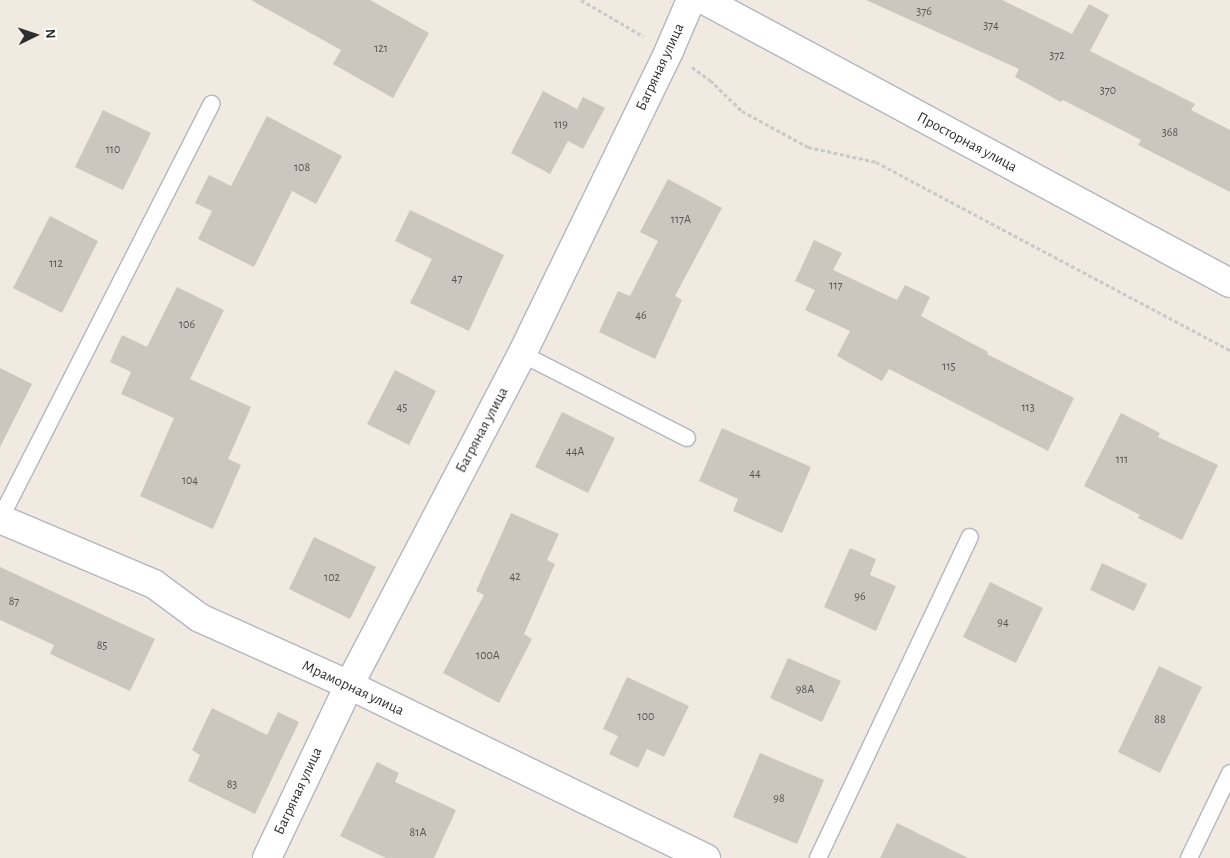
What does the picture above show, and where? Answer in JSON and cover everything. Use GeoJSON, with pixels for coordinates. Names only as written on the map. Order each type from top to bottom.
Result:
{"type":"FeatureCollection","features":[{"type":"Feature","properties":{"kind":"street","name":"Багряная улица"},"geometry":{"type":"LineString","coordinates":[[266,858],[349,685],[522,354],[669,51],[691,0]]}},
{"type":"Feature","properties":{"kind":"street","name":"Просторная улица"},"geometry":{"type":"LineString","coordinates":[[704,0],[1230,283]]}},
{"type":"Feature","properties":{"kind":"street","name":"Мраморная улица"},"geometry":{"type":"LineString","coordinates":[[0,519],[154,584],[200,618],[349,685],[706,858]]}},
{"type":"Feature","properties":{"kind":"lane"},"geometry":{"type":"LineString","coordinates":[[0,519],[212,104]]}},
{"type":"Feature","properties":{"kind":"lane"},"geometry":{"type":"LineString","coordinates":[[522,354],[687,438]]}},
{"type":"Feature","properties":{"kind":"lane"},"geometry":{"type":"LineString","coordinates":[[818,858],[970,537]]}},
{"type":"Feature","properties":{"kind":"lane"},"geometry":{"type":"LineString","coordinates":[[1189,858],[1230,774]]}},
{"type":"Feature","properties":{"kind":"path"},"geometry":{"type":"LineString","coordinates":[[581,0],[669,51],[710,80],[742,111],[800,143],[808,147],[876,162],[1230,350]]}},
{"type":"Feature","properties":{"kind":"building"},"geometry":{"type":"Polygon","coordinates":[[[251,0],[370,0],[429,33],[393,98],[333,64],[341,50],[251,0]]]}},
{"type":"Feature","properties":{"kind":"building"},"geometry":{"type":"Polygon","coordinates":[[[866,0],[1002,0],[1072,34],[1089,4],[1109,15],[1090,51],[1195,104],[1191,110],[1230,130],[1230,192],[1138,145],[1141,140],[1063,100],[1061,102],[1015,77],[1019,69],[866,0]]]}},
{"type":"Feature","properties":{"kind":"building"},"geometry":{"type":"Polygon","coordinates":[[[543,91],[577,109],[583,97],[605,108],[583,149],[568,141],[550,174],[511,153],[543,91]]]}},
{"type":"Feature","properties":{"kind":"building"},"geometry":{"type":"Polygon","coordinates":[[[103,110],[151,133],[123,190],[75,167],[103,110]]]}},
{"type":"Feature","properties":{"kind":"building"},"geometry":{"type":"Polygon","coordinates":[[[267,116],[342,156],[316,204],[292,191],[254,267],[198,239],[212,211],[195,203],[209,175],[231,186],[267,116]]]}},
{"type":"Feature","properties":{"kind":"building"},"geometry":{"type":"Polygon","coordinates":[[[668,179],[722,208],[675,296],[682,300],[655,359],[599,332],[618,291],[630,296],[658,241],[640,232],[668,179]]]}},
{"type":"Feature","properties":{"kind":"building"},"geometry":{"type":"Polygon","coordinates":[[[410,210],[504,255],[469,331],[410,303],[432,259],[395,241],[410,210]]]}},
{"type":"Feature","properties":{"kind":"building"},"geometry":{"type":"Polygon","coordinates":[[[50,216],[98,241],[62,313],[13,288],[50,216]]]}},
{"type":"Feature","properties":{"kind":"building"},"geometry":{"type":"Polygon","coordinates":[[[814,240],[842,253],[833,270],[897,300],[905,285],[930,297],[921,316],[988,352],[987,354],[1074,398],[1048,451],[889,369],[882,381],[837,356],[850,331],[805,310],[815,290],[795,281],[814,240]]]}},
{"type":"Feature","properties":{"kind":"building"},"geometry":{"type":"Polygon","coordinates":[[[177,287],[224,310],[190,379],[251,407],[228,459],[241,465],[213,529],[140,496],[174,418],[121,394],[131,372],[110,362],[122,335],[147,347],[177,287]]]}},
{"type":"Feature","properties":{"kind":"building"},"geometry":{"type":"Polygon","coordinates":[[[0,368],[32,384],[0,447],[0,368]]]}},
{"type":"Feature","properties":{"kind":"building"},"geometry":{"type":"Polygon","coordinates":[[[395,370],[436,391],[409,445],[367,424],[395,370]]]}},
{"type":"Feature","properties":{"kind":"building"},"geometry":{"type":"Polygon","coordinates":[[[562,412],[615,438],[588,493],[535,467],[562,412]]]}},
{"type":"Feature","properties":{"kind":"building"},"geometry":{"type":"Polygon","coordinates":[[[1121,413],[1160,433],[1158,437],[1218,465],[1182,540],[1138,518],[1140,515],[1084,486],[1121,413]]]}},
{"type":"Feature","properties":{"kind":"building"},"geometry":{"type":"Polygon","coordinates":[[[722,428],[811,467],[782,533],[733,511],[738,499],[699,481],[722,428]]]}},
{"type":"Feature","properties":{"kind":"building"},"geometry":{"type":"Polygon","coordinates":[[[511,513],[559,534],[547,560],[555,564],[524,634],[532,639],[499,703],[443,673],[484,595],[476,591],[511,513]]]}},
{"type":"Feature","properties":{"kind":"building"},"geometry":{"type":"Polygon","coordinates":[[[314,537],[376,567],[350,619],[289,589],[314,537]]]}},
{"type":"Feature","properties":{"kind":"building"},"geometry":{"type":"Polygon","coordinates":[[[850,548],[876,559],[870,575],[896,586],[876,631],[824,607],[850,548]]]}},
{"type":"Feature","properties":{"kind":"building"},"geometry":{"type":"Polygon","coordinates":[[[1102,563],[1147,584],[1134,611],[1090,590],[1102,563]]]}},
{"type":"Feature","properties":{"kind":"building"},"geometry":{"type":"Polygon","coordinates":[[[0,567],[155,639],[130,691],[50,654],[54,645],[0,620],[0,567]]]}},
{"type":"Feature","properties":{"kind":"building"},"geometry":{"type":"Polygon","coordinates":[[[990,582],[1043,608],[1016,663],[963,637],[990,582]]]}},
{"type":"Feature","properties":{"kind":"building"},"geometry":{"type":"Polygon","coordinates":[[[788,658],[841,681],[822,722],[770,698],[788,658]]]}},
{"type":"Feature","properties":{"kind":"building"},"geometry":{"type":"Polygon","coordinates":[[[1159,666],[1202,687],[1160,773],[1118,752],[1159,666]]]}},
{"type":"Feature","properties":{"kind":"building"},"geometry":{"type":"Polygon","coordinates":[[[627,677],[689,706],[664,757],[647,749],[638,768],[609,754],[618,736],[603,729],[627,677]]]}},
{"type":"Feature","properties":{"kind":"building"},"geometry":{"type":"Polygon","coordinates":[[[212,708],[267,735],[278,712],[299,722],[255,814],[188,781],[200,755],[192,750],[212,708]]]}},
{"type":"Feature","properties":{"kind":"building"},"geometry":{"type":"Polygon","coordinates":[[[760,753],[824,780],[797,844],[733,817],[760,753]]]}},
{"type":"Feature","properties":{"kind":"building"},"geometry":{"type":"Polygon","coordinates":[[[377,762],[399,773],[395,782],[456,810],[434,858],[386,858],[340,836],[377,762]]]}},
{"type":"Feature","properties":{"kind":"building"},"geometry":{"type":"Polygon","coordinates":[[[897,823],[968,858],[880,858],[897,823]]]}}]}
